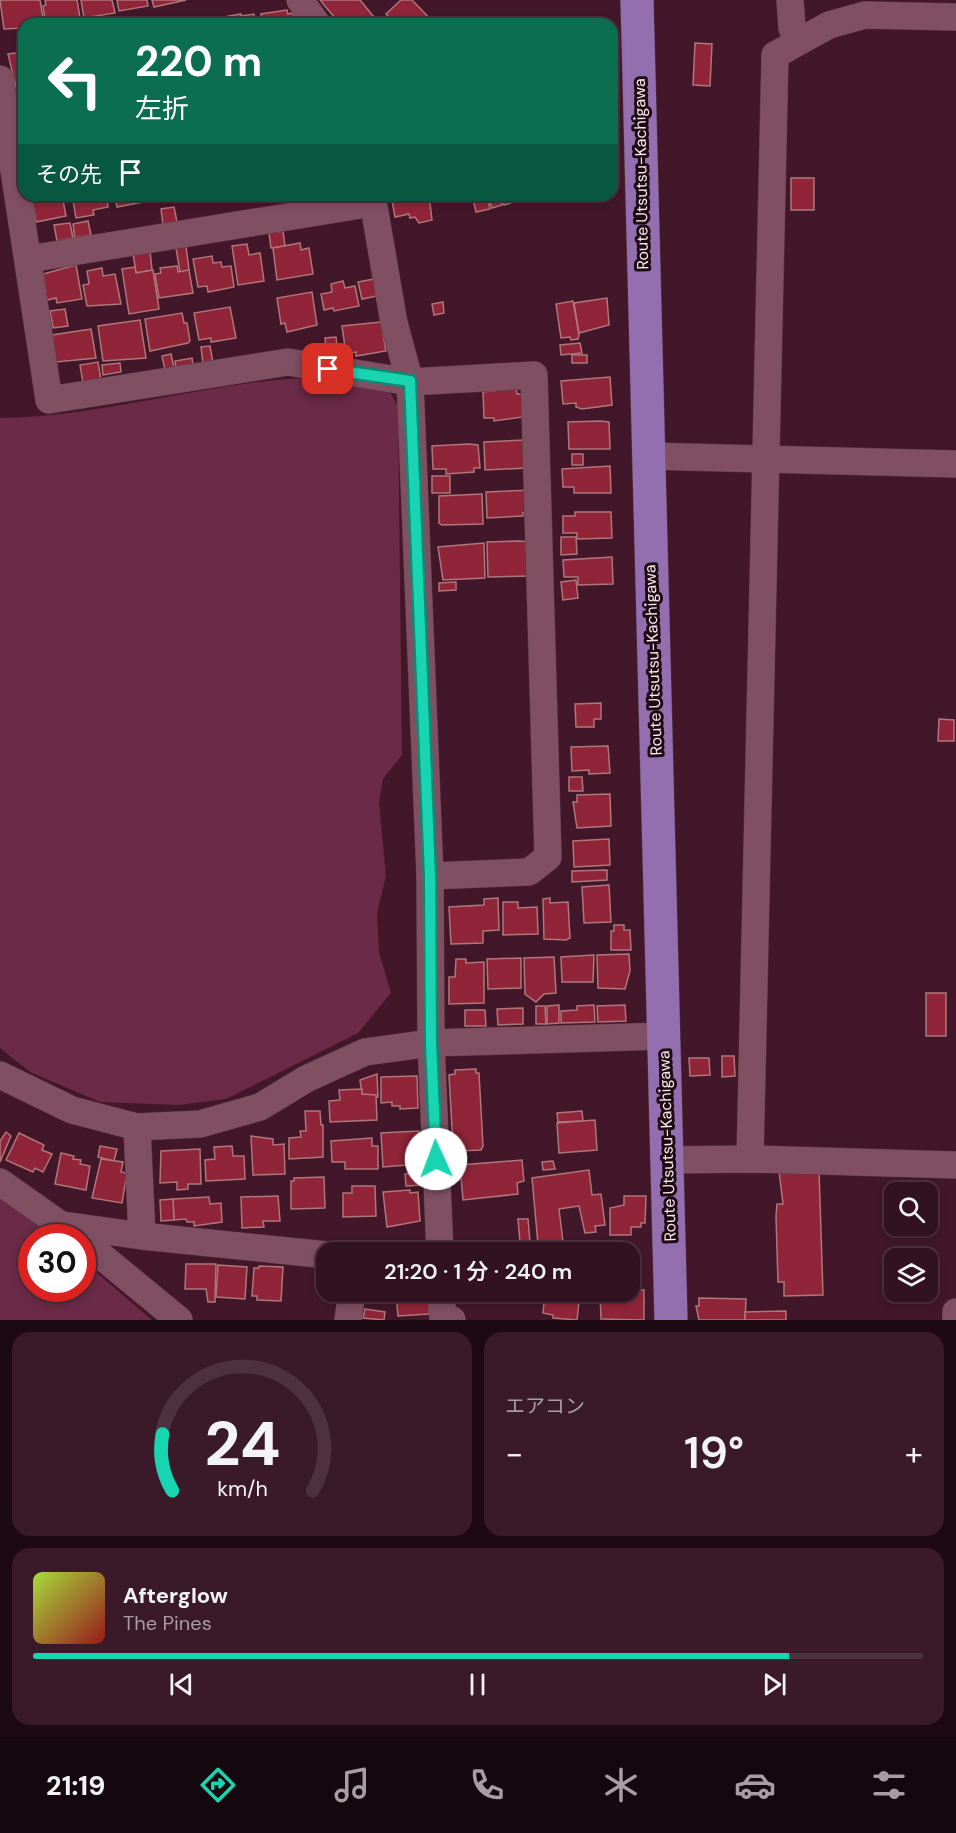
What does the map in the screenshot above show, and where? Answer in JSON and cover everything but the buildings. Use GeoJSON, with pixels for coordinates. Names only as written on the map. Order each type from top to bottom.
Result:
{"type":"FeatureCollection","features":[{"type":"Feature","properties":{"kind":"main road","name":"Route Utsutsu-Kachigawa"},"geometry":{"type":"LineString","coordinates":[[637,0],[671,1320]]}},
{"type":"Feature","properties":{"kind":"street"},"geometry":{"type":"LineString","coordinates":[[300,0],[313,18]]}},
{"type":"Feature","properties":{"kind":"street"},"geometry":{"type":"LineString","coordinates":[[790,0],[792,27],[799,41]]}},
{"type":"Feature","properties":{"kind":"street"},"geometry":{"type":"LineString","coordinates":[[750,1159],[775,55],[829,25],[865,15],[878,8],[956,17]]}},
{"type":"Feature","properties":{"kind":"street"},"geometry":{"type":"LineString","coordinates":[[0,79],[15,115],[18,146]]}},
{"type":"Feature","properties":{"kind":"street"},"geometry":{"type":"LineString","coordinates":[[23,201],[49,400],[288,362],[410,381],[534,375],[548,857],[529,872],[430,876]]}},
{"type":"Feature","properties":{"kind":"street"},"geometry":{"type":"LineString","coordinates":[[29,258],[361,201]]}},
{"type":"Feature","properties":{"kind":"street"},"geometry":{"type":"LineString","coordinates":[[373,201],[394,323],[410,381],[430,876],[431,1043],[440,1242]]}},
{"type":"Feature","properties":{"kind":"street"},"geometry":{"type":"LineString","coordinates":[[648,456],[956,464]]}},
{"type":"Feature","properties":{"kind":"street"},"geometry":{"type":"LineString","coordinates":[[0,1075],[72,1110],[137,1126],[200,1124],[260,1107],[306,1079],[365,1052],[431,1043],[664,1036]]}},
{"type":"Feature","properties":{"kind":"street"},"geometry":{"type":"LineString","coordinates":[[137,1126],[142,1236]]}},
{"type":"Feature","properties":{"kind":"street"},"geometry":{"type":"LineString","coordinates":[[668,1160],[750,1159],[956,1165]]}},
{"type":"Feature","properties":{"kind":"street"},"geometry":{"type":"LineString","coordinates":[[0,1182],[61,1224]]}},
{"type":"Feature","properties":{"kind":"street"},"geometry":{"type":"LineString","coordinates":[[96,1235],[142,1236],[316,1254]]}},
{"type":"Feature","properties":{"kind":"street"},"geometry":{"type":"LineString","coordinates":[[96,1251],[179,1320]]}},
{"type":"Feature","properties":{"kind":"street"},"geometry":{"type":"LineString","coordinates":[[348,1320],[351,1302]]}},
{"type":"Feature","properties":{"kind":"street"},"geometry":{"type":"LineString","coordinates":[[441,1302],[442,1318],[452,1320]]}},
{"type":"Feature","properties":{"kind":"street"},"geometry":{"type":"LineString","coordinates":[[956,1312],[956,1320]]}},
{"type":"Feature","properties":{"kind":"shaded area"},"geometry":{"type":"Polygon","coordinates":[[[304,378],[390,392],[398,407],[402,755],[383,779],[379,803],[386,876],[377,913],[379,952],[391,993],[358,1033],[226,1099],[179,1105],[100,1102],[30,1072],[0,1048],[0,418],[76,412],[228,386],[304,378]]]}},
{"type":"Feature","properties":{"kind":"shaded area"},"geometry":{"type":"Polygon","coordinates":[[[0,1197],[36,1224],[18,1224],[18,1302],[96,1302],[96,1272],[152,1320],[0,1320],[0,1197]]]}},
{"type":"Feature","properties":{"kind":"route"},"geometry":{"type":"LineString","coordinates":[[328,369],[410,381],[430,876],[431,1043],[436,1159]]}}]}
